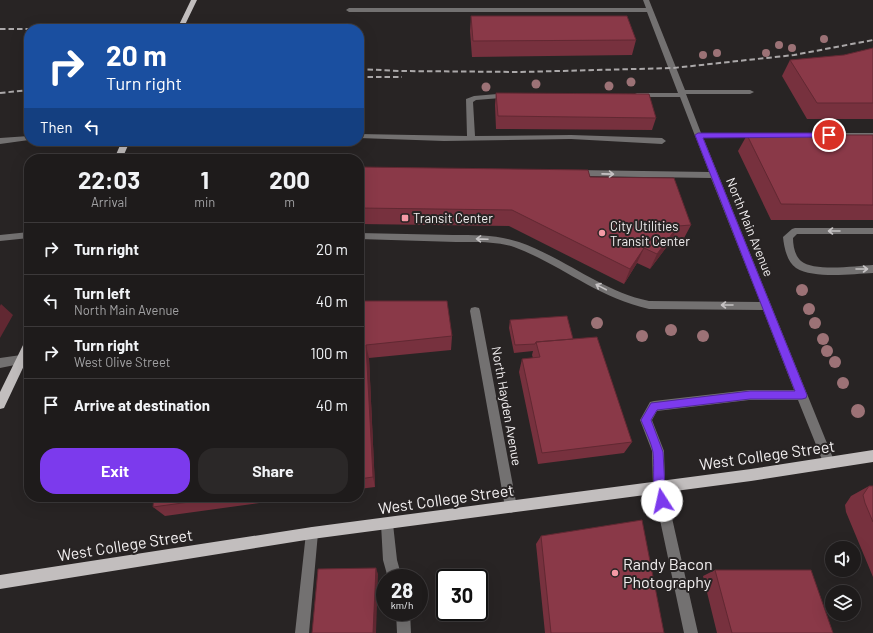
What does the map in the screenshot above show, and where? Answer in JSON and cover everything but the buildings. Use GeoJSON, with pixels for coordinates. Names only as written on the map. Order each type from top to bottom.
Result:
{"type":"FeatureCollection","features":[{"type":"Feature","properties":{"kind":"main road"},"geometry":{"type":"LineString","coordinates":[[182,24],[194,0]]}},
{"type":"Feature","properties":{"kind":"main road"},"geometry":{"type":"LineString","coordinates":[[0,404],[24,354]]}},
{"type":"Feature","properties":{"kind":"main road","name":"West College Street"},"geometry":{"type":"LineString","coordinates":[[0,582],[312,533],[659,487],[873,456]]}},
{"type":"Feature","properties":{"kind":"street","name":"North Main Avenue"},"geometry":{"type":"LineString","coordinates":[[646,0],[698,135],[829,463]]}},
{"type":"Feature","properties":{"kind":"street"},"geometry":{"type":"LineString","coordinates":[[349,10],[650,10]]}},
{"type":"Feature","properties":{"kind":"street"},"geometry":{"type":"LineString","coordinates":[[629,95],[750,92]]}},
{"type":"Feature","properties":{"kind":"street"},"geometry":{"type":"LineString","coordinates":[[470,138],[469,101],[474,98],[516,94]]}},
{"type":"Feature","properties":{"kind":"street"},"geometry":{"type":"LineString","coordinates":[[698,135],[764,135]]}},
{"type":"Feature","properties":{"kind":"street"},"geometry":{"type":"LineString","coordinates":[[826,135],[873,135]]}},
{"type":"Feature","properties":{"kind":"street"},"geometry":{"type":"LineString","coordinates":[[364,136],[470,138],[571,137],[662,141]]}},
{"type":"Feature","properties":{"kind":"street"},"geometry":{"type":"LineString","coordinates":[[0,141],[24,139]]}},
{"type":"Feature","properties":{"kind":"street"},"geometry":{"type":"LineString","coordinates":[[567,174],[714,175]]}},
{"type":"Feature","properties":{"kind":"street"},"geometry":{"type":"LineString","coordinates":[[873,231],[795,231],[788,237],[788,249],[798,264],[808,270],[873,270]]}},
{"type":"Feature","properties":{"kind":"street"},"geometry":{"type":"LineString","coordinates":[[0,238],[24,236]]}},
{"type":"Feature","properties":{"kind":"street"},"geometry":{"type":"LineString","coordinates":[[364,236],[492,240],[515,244],[537,253],[618,297],[633,303],[766,306]]}},
{"type":"Feature","properties":{"kind":"street","name":"North Hayden Avenue"},"geometry":{"type":"LineString","coordinates":[[475,311],[511,507]]}},
{"type":"Feature","properties":{"kind":"street"},"geometry":{"type":"LineString","coordinates":[[0,363],[21,360]]}},
{"type":"Feature","properties":{"kind":"street"},"geometry":{"type":"LineString","coordinates":[[692,633],[659,487],[658,452],[646,420],[654,406],[750,395],[802,395]]}},
{"type":"Feature","properties":{"kind":"street"},"geometry":{"type":"LineString","coordinates":[[387,524],[390,560],[392,569]]}},
{"type":"Feature","properties":{"kind":"street"},"geometry":{"type":"LineString","coordinates":[[302,633],[312,533]]}},
{"type":"Feature","properties":{"kind":"street"},"geometry":{"type":"LineString","coordinates":[[403,621],[404,633]]}},
{"type":"Feature","properties":{"kind":"railway"},"geometry":{"type":"LineString","coordinates":[[0,29],[24,29]]}},
{"type":"Feature","properties":{"kind":"railway"},"geometry":{"type":"LineString","coordinates":[[364,69],[521,72],[673,68],[794,55],[873,40]]}},
{"type":"Feature","properties":{"kind":"railway"},"geometry":{"type":"LineString","coordinates":[[364,77],[402,77]]}},
{"type":"Feature","properties":{"kind":"railway"},"geometry":{"type":"LineString","coordinates":[[0,93],[24,91]]}},
{"type":"Feature","properties":{"kind":"place","name":"Transit Center"},"geometry":{"type":"Point","coordinates":[405,218]}},
{"type":"Feature","properties":{"kind":"place","name":"City Utilities Transit Center"},"geometry":{"type":"Point","coordinates":[602,233]}},
{"type":"Feature","properties":{"kind":"place","name":"Randy Bacon Photography"},"geometry":{"type":"Point","coordinates":[615,573]}},
{"type":"Feature","properties":{"kind":"route"},"geometry":{"type":"LineString","coordinates":[[662,501],[659,487],[658,452],[646,420],[654,406],[750,395],[802,395],[698,135],[829,135]]}}]}
